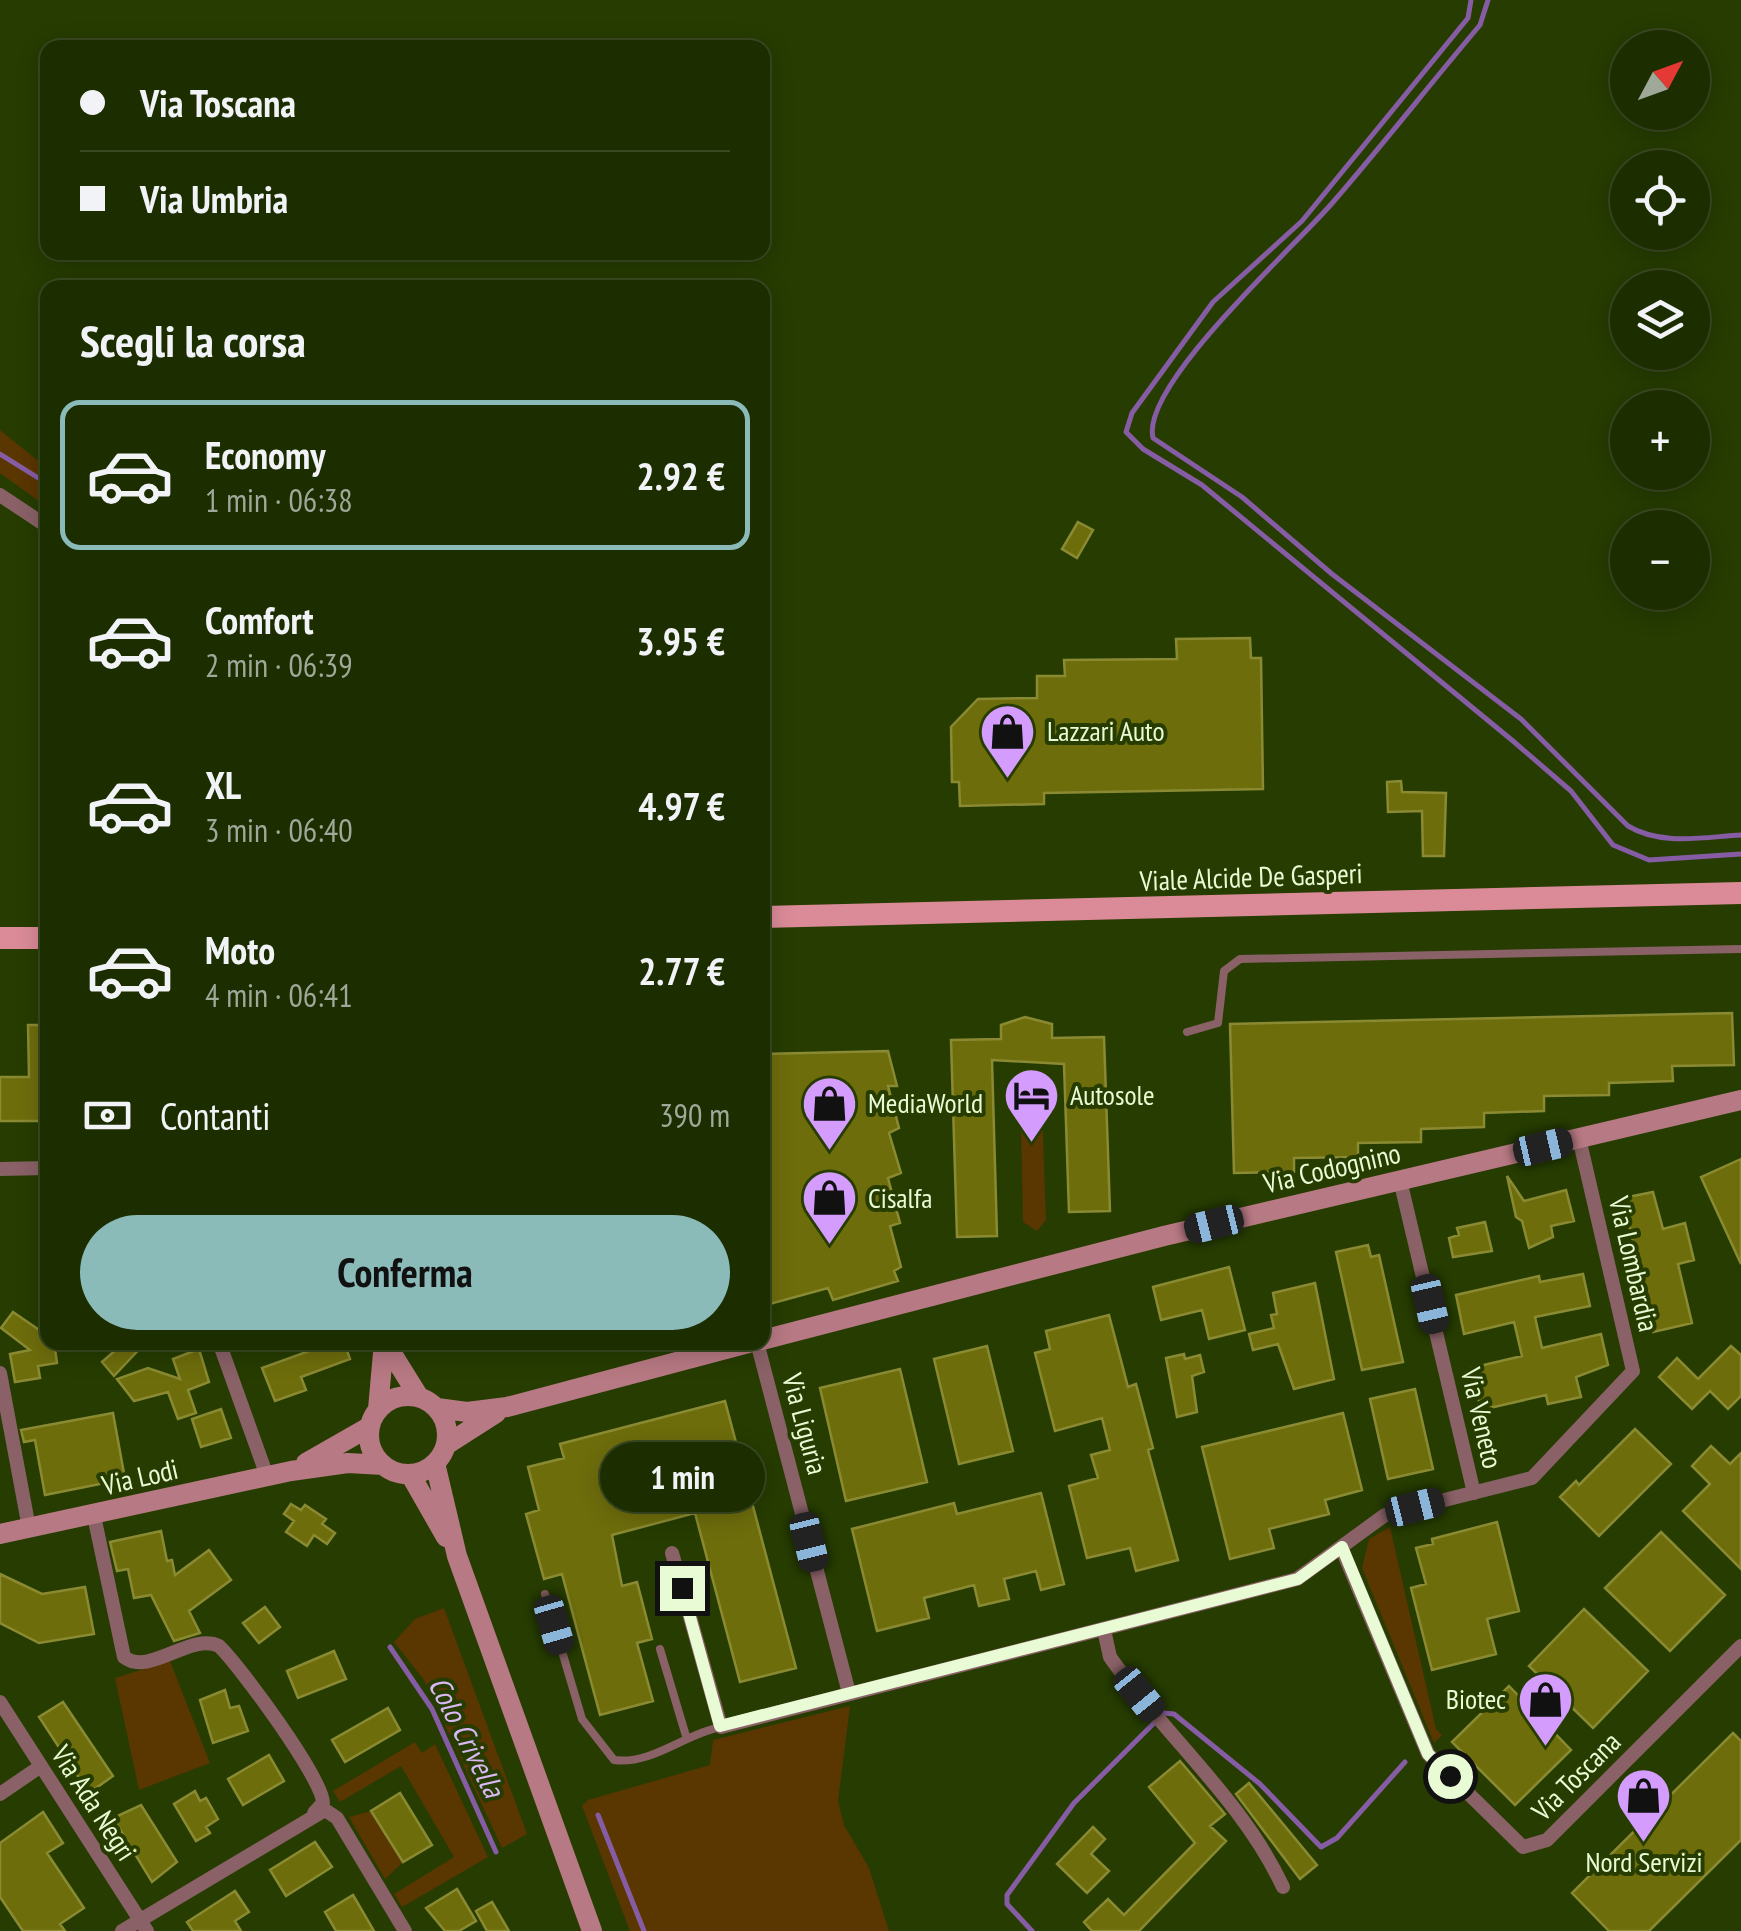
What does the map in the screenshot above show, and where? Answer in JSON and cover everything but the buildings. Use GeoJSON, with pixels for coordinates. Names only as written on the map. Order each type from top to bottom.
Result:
{"type":"FeatureCollection","features":[{"type":"Feature","properties":{"kind":"main road","name":"Viale Alcide De Gasperi"},"geometry":{"type":"LineString","coordinates":[[770,918],[1741,893]]}},
{"type":"Feature","properties":{"kind":"main road"},"geometry":{"type":"LineString","coordinates":[[7,938],[40,935]]}},
{"type":"Feature","properties":{"kind":"street"},"geometry":{"type":"LineString","coordinates":[[0,495],[40,522]]}},
{"type":"Feature","properties":{"kind":"street","name":"Via Codognino"},"geometry":{"type":"LineString","coordinates":[[770,1339],[1400,1180],[1741,1100]]}},
{"type":"Feature","properties":{"kind":"street","name":"Via Lombardia"},"geometry":{"type":"LineString","coordinates":[[720,1726],[1298,1579],[1385,1515],[1532,1478],[1633,1371],[1579,1138]]}},
{"type":"Feature","properties":{"kind":"street"},"geometry":{"type":"LineString","coordinates":[[0,1169],[40,1168]]}},
{"type":"Feature","properties":{"kind":"street","name":"Via Veneto"},"geometry":{"type":"LineString","coordinates":[[1400,1180],[1474,1492]]}},
{"type":"Feature","properties":{"kind":"street"},"geometry":{"type":"LineString","coordinates":[[221,1350],[267,1476]]}},
{"type":"Feature","properties":{"kind":"street"},"geometry":{"type":"LineString","coordinates":[[385,1350],[384,1380],[371,1448],[384,1466],[410,1474],[457,1556],[592,1931]]}},
{"type":"Feature","properties":{"kind":"street"},"geometry":{"type":"LineString","coordinates":[[391,1350],[444,1419],[441,1454],[457,1556]]}},
{"type":"Feature","properties":{"kind":"street","name":"Via Codognino"},"geometry":{"type":"LineString","coordinates":[[428,1403],[466,1412],[507,1408],[727,1350]]}},
{"type":"Feature","properties":{"kind":"street","name":"Via Liguria"},"geometry":{"type":"LineString","coordinates":[[759,1350],[849,1693]]}},
{"type":"Feature","properties":{"kind":"street"},"geometry":{"type":"LineString","coordinates":[[0,1373],[29,1528]]}},
{"type":"Feature","properties":{"kind":"street"},"geometry":{"type":"LineString","coordinates":[[374,1418],[397,1397],[428,1403]]}},
{"type":"Feature","properties":{"kind":"street","name":"Via Codognino"},"geometry":{"type":"LineString","coordinates":[[441,1454],[507,1408]]}},
{"type":"Feature","properties":{"kind":"street","name":"Via Lodi"},"geometry":{"type":"LineString","coordinates":[[291,1470],[374,1418]]}},
{"type":"Feature","properties":{"kind":"street"},"geometry":{"type":"LineString","coordinates":[[410,1474],[441,1454]]}},
{"type":"Feature","properties":{"kind":"street","name":"Via Lodi"},"geometry":{"type":"LineString","coordinates":[[0,1534],[291,1470],[348,1463],[384,1466]]}},
{"type":"Feature","properties":{"kind":"street"},"geometry":{"type":"LineString","coordinates":[[94,1516],[124,1658],[137,1662],[206,1643],[218,1646],[271,1714],[320,1789],[323,1804],[141,1927],[122,1931]]}},
{"type":"Feature","properties":{"kind":"street","name":"Via Toscana"},"geometry":{"type":"LineString","coordinates":[[1342,1547],[1428,1754],[1523,1847],[1547,1840],[1741,1646]]}},
{"type":"Feature","properties":{"kind":"street"},"geometry":{"type":"LineString","coordinates":[[672,1553],[720,1726]]}},
{"type":"Feature","properties":{"kind":"street"},"geometry":{"type":"LineString","coordinates":[[1104,1630],[1110,1657],[1238,1812],[1276,1866],[1283,1886]]}},
{"type":"Feature","properties":{"kind":"street","name":"Via Ada Negri"},"geometry":{"type":"LineString","coordinates":[[0,1702],[141,1927]]}},
{"type":"Feature","properties":{"kind":"street"},"geometry":{"type":"LineString","coordinates":[[0,1794],[41,1766]]}},
{"type":"Feature","properties":{"kind":"street"},"geometry":{"type":"LineString","coordinates":[[314,1812],[330,1811],[338,1818],[405,1931]]}},
{"type":"Feature","properties":{"kind":"lane"},"geometry":{"type":"LineString","coordinates":[[1187,1032],[1218,1023],[1224,971],[1240,959],[1741,948]]}},
{"type":"Feature","properties":{"kind":"lane"},"geometry":{"type":"LineString","coordinates":[[545,1594],[582,1719],[614,1760],[627,1761],[662,1752],[686,1736],[720,1726]]}},
{"type":"Feature","properties":{"kind":"lane"},"geometry":{"type":"LineString","coordinates":[[660,1649],[686,1736]]}},
{"type":"Feature","properties":{"kind":"shaded area"},"geometry":{"type":"Polygon","coordinates":[[[0,430],[40,462],[40,502],[0,473],[0,430]]]}},
{"type":"Feature","properties":{"kind":"shaded area"},"geometry":{"type":"Polygon","coordinates":[[[1030,1074],[1041,1082],[1046,1220],[1037,1231],[1023,1222],[1020,1084],[1030,1074]]]}},
{"type":"Feature","properties":{"kind":"shaded area"},"geometry":{"type":"Polygon","coordinates":[[[1390,1527],[1436,1729],[1442,1735],[1434,1743],[1362,1568],[1369,1539],[1390,1527]]]}},
{"type":"Feature","properties":{"kind":"shaded area"},"geometry":{"type":"Polygon","coordinates":[[[444,1608],[527,1834],[502,1848],[424,1680],[394,1642],[415,1619],[444,1608]]]}},
{"type":"Feature","properties":{"kind":"shaded area"},"geometry":{"type":"Polygon","coordinates":[[[170,1661],[210,1763],[139,1790],[115,1678],[170,1661]]]}},
{"type":"Feature","properties":{"kind":"shaded area"},"geometry":{"type":"Polygon","coordinates":[[[850,1706],[838,1801],[844,1825],[869,1868],[889,1931],[630,1931],[582,1806],[588,1800],[710,1765],[713,1740],[850,1706]]]}},
{"type":"Feature","properties":{"kind":"shaded area"},"geometry":{"type":"Polygon","coordinates":[[[415,1742],[422,1753],[435,1744],[488,1857],[402,1907],[394,1894],[454,1857],[401,1766],[340,1802],[333,1791],[415,1742]]]}},
{"type":"Feature","properties":{"kind":"shaded area"},"geometry":{"type":"Polygon","coordinates":[[[371,1811],[403,1862],[385,1879],[349,1817],[371,1811]]]}},
{"type":"Feature","properties":{"kind":"waterway"},"geometry":{"type":"LineString","coordinates":[[1471,0],[1468,18],[1302,221],[1213,302],[1132,413],[1126,432],[1143,449],[1202,485],[1513,741],[1571,791],[1613,845],[1649,860],[1741,854]]}},
{"type":"Feature","properties":{"kind":"waterway"},"geometry":{"type":"LineString","coordinates":[[1488,0],[1480,25],[1371,157],[1195,351],[1156,414],[1153,438],[1242,497],[1332,574],[1521,719],[1628,826],[1668,838],[1741,835]]}},
{"type":"Feature","properties":{"kind":"waterway"},"geometry":{"type":"LineString","coordinates":[[0,454],[40,479]]}},
{"type":"Feature","properties":{"kind":"waterway","name":"Colo Crivella"},"geometry":{"type":"LineString","coordinates":[[390,1647],[432,1709],[496,1852]]}},
{"type":"Feature","properties":{"kind":"waterway"},"geometry":{"type":"LineString","coordinates":[[1032,1931],[1007,1904],[1007,1895],[1074,1803],[1164,1713],[1174,1714],[1260,1784],[1321,1847],[1337,1838],[1405,1762]]}},
{"type":"Feature","properties":{"kind":"waterway"},"geometry":{"type":"LineString","coordinates":[[598,1815],[644,1931]]}},
{"type":"Feature","properties":{"kind":"place","name":"Lazzari Auto"},"geometry":{"type":"Point","coordinates":[1008,780]}},
{"type":"Feature","properties":{"kind":"place","name":"Autosole"},"geometry":{"type":"Point","coordinates":[1031,1144]}},
{"type":"Feature","properties":{"kind":"place","name":"MediaWorld"},"geometry":{"type":"Point","coordinates":[829,1152]}},
{"type":"Feature","properties":{"kind":"place","name":"Cisalfa"},"geometry":{"type":"Point","coordinates":[829,1247]}},
{"type":"Feature","properties":{"kind":"place","name":"Biotec"},"geometry":{"type":"Point","coordinates":[1545,1748]}},
{"type":"Feature","properties":{"kind":"place","name":"Nord Servizi"},"geometry":{"type":"Point","coordinates":[1644,1845]}},
{"type":"Feature","properties":{"kind":"route"},"geometry":{"type":"LineString","coordinates":[[682,1588],[720,1726],[1298,1579],[1342,1547],[1428,1754],[1450,1776]]}}]}
